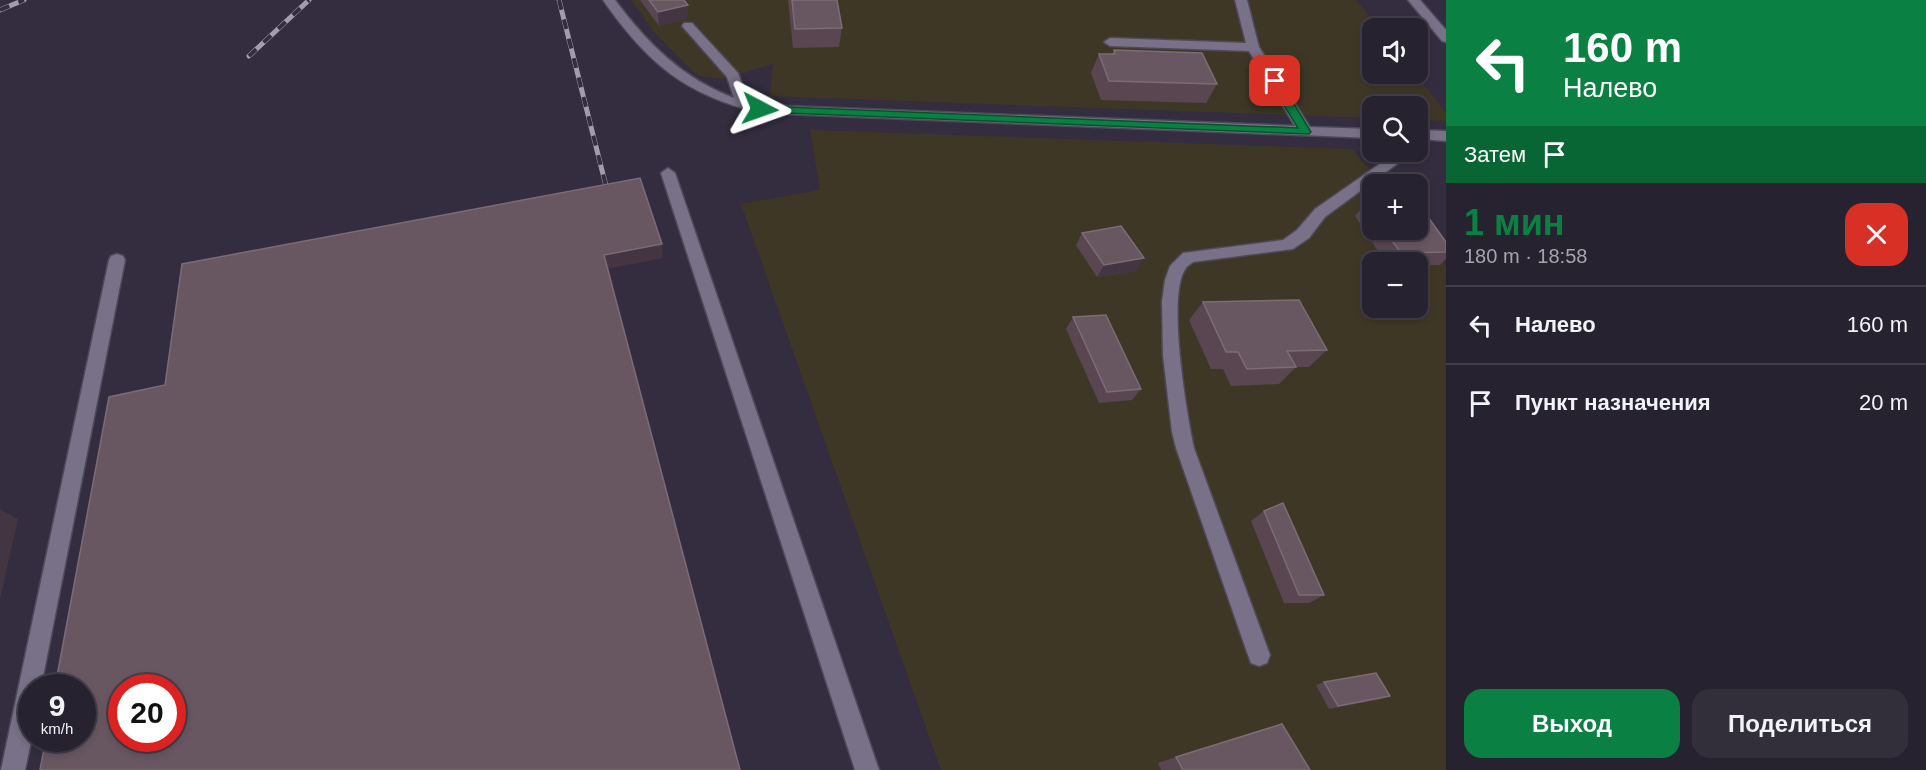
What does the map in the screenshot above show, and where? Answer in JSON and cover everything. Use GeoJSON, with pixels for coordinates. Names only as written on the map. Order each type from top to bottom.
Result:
{"type":"FeatureCollection","features":[{"type":"Feature","properties":{"kind":"street"},"geometry":{"type":"LineString","coordinates":[[609,0],[644,45],[663,63],[686,80],[711,94],[744,106],[797,111],[1362,134]]}},
{"type":"Feature","properties":{"kind":"street"},"geometry":{"type":"LineString","coordinates":[[1240,0],[1253,47],[1306,132]]}},
{"type":"Feature","properties":{"kind":"street"},"geometry":{"type":"LineString","coordinates":[[1414,0],[1446,38]]}},
{"type":"Feature","properties":{"kind":"street"},"geometry":{"type":"LineString","coordinates":[[688,26],[733,76],[744,106]]}},
{"type":"Feature","properties":{"kind":"street"},"geometry":{"type":"LineString","coordinates":[[1110,42],[1253,47]]}},
{"type":"Feature","properties":{"kind":"street"},"geometry":{"type":"LineString","coordinates":[[1428,135],[1446,136]]}},
{"type":"Feature","properties":{"kind":"street"},"geometry":{"type":"LineString","coordinates":[[1259,655],[1185,448],[1179,420],[1171,324],[1173,280],[1178,266],[1189,257],[1287,245],[1303,234],[1320,213],[1392,162]]}},
{"type":"Feature","properties":{"kind":"street"},"geometry":{"type":"LineString","coordinates":[[668,173],[867,770]]}},
{"type":"Feature","properties":{"kind":"street"},"geometry":{"type":"LineString","coordinates":[[13,770],[117,260]]}},
{"type":"Feature","properties":{"kind":"shaded area"},"geometry":{"type":"Polygon","coordinates":[[[631,0],[1356,0],[1371,18],[1362,18],[1362,84],[1423,84],[1446,113],[1446,121],[1428,120],[1428,96],[1362,96],[1362,118],[770,96],[773,64],[721,79],[698,76],[655,33],[631,0]]]}},
{"type":"Feature","properties":{"kind":"shaded area"},"geometry":{"type":"Polygon","coordinates":[[[810,130],[1352,149],[1373,174],[1362,174],[1362,240],[1428,240],[1446,266],[1446,770],[941,770],[741,204],[820,190],[810,130]]]}},
{"type":"Feature","properties":{"kind":"building"},"geometry":{"type":"Polygon","coordinates":[[[649,0],[684,0],[688,5],[658,12],[649,0]]]}},
{"type":"Feature","properties":{"kind":"building"},"geometry":{"type":"Polygon","coordinates":[[[792,0],[837,0],[842,28],[795,29],[792,0]]]}},
{"type":"Feature","properties":{"kind":"building"},"geometry":{"type":"Polygon","coordinates":[[[1114,50],[1202,53],[1217,84],[1109,81],[1099,54],[1115,54],[1114,50]]]}},
{"type":"Feature","properties":{"kind":"building"},"geometry":{"type":"Polygon","coordinates":[[[640,178],[662,244],[604,255],[740,770],[40,770],[43,752],[96,752],[96,674],[57,674],[109,397],[165,385],[182,264],[640,178]]]}},
{"type":"Feature","properties":{"kind":"building"},"geometry":{"type":"Polygon","coordinates":[[[1428,217],[1446,242],[1446,252],[1400,252],[1391,240],[1428,240],[1428,217]]]}},
{"type":"Feature","properties":{"kind":"building"},"geometry":{"type":"Polygon","coordinates":[[[1121,226],[1144,258],[1104,265],[1082,233],[1121,226]]]}},
{"type":"Feature","properties":{"kind":"building"},"geometry":{"type":"Polygon","coordinates":[[[1299,300],[1327,350],[1287,351],[1296,367],[1247,369],[1238,352],[1226,352],[1203,302],[1299,300]]]}},
{"type":"Feature","properties":{"kind":"building"},"geometry":{"type":"Polygon","coordinates":[[[1106,315],[1141,389],[1107,392],[1073,317],[1106,315]]]}},
{"type":"Feature","properties":{"kind":"building"},"geometry":{"type":"Polygon","coordinates":[[[1283,503],[1324,595],[1299,595],[1264,511],[1283,503]]]}},
{"type":"Feature","properties":{"kind":"building"},"geometry":{"type":"Polygon","coordinates":[[[1376,673],[1390,696],[1338,706],[1324,682],[1376,673]]]}},
{"type":"Feature","properties":{"kind":"building"},"geometry":{"type":"Polygon","coordinates":[[[1282,724],[1310,770],[1183,770],[1176,757],[1282,724]]]}},
{"type":"Feature","properties":{"kind":"railway"},"geometry":{"type":"LineString","coordinates":[[0,10],[24,0]]}},
{"type":"Feature","properties":{"kind":"railway"},"geometry":{"type":"LineString","coordinates":[[249,56],[309,0]]}},
{"type":"Feature","properties":{"kind":"railway"},"geometry":{"type":"LineString","coordinates":[[559,0],[608,194]]}},
{"type":"Feature","properties":{"kind":"route"},"geometry":{"type":"LineString","coordinates":[[760,109],[1306,132],[1275,81]]}}]}
